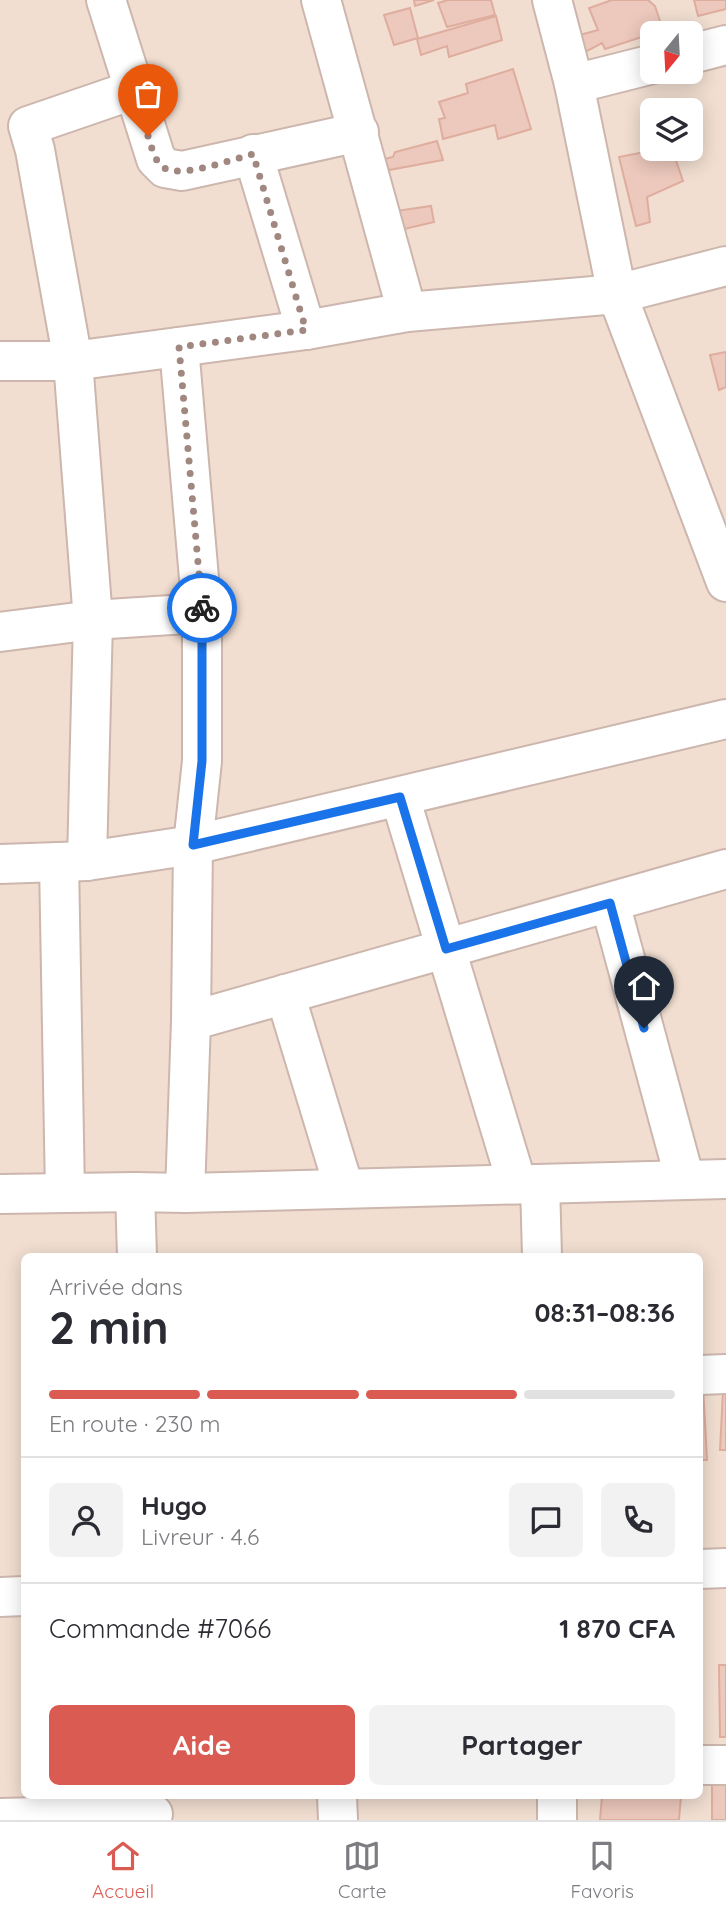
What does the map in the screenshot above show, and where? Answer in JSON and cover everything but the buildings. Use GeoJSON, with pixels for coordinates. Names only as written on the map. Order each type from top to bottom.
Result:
{"type":"FeatureCollection","features":[{"type":"Feature","properties":{"kind":"street"},"geometry":{"type":"LineString","coordinates":[[106,0],[156,159],[165,168],[181,171],[359,132]]}},
{"type":"Feature","properties":{"kind":"street"},"geometry":{"type":"LineString","coordinates":[[321,0],[407,312]]}},
{"type":"Feature","properties":{"kind":"street"},"geometry":{"type":"LineString","coordinates":[[552,0],[574,84],[617,294],[726,582]]}},
{"type":"Feature","properties":{"kind":"street"},"geometry":{"type":"LineString","coordinates":[[704,51],[726,45]]}},
{"type":"Feature","properties":{"kind":"street"},"geometry":{"type":"LineString","coordinates":[[574,84],[640,67]]}},
{"type":"Feature","properties":{"kind":"street"},"geometry":{"type":"LineString","coordinates":[[65,1193],[73,862],[93,620],[73,361],[35,150],[14,130],[133,90]]}},
{"type":"Feature","properties":{"kind":"street"},"geometry":{"type":"LineString","coordinates":[[253,154],[306,330]]}},
{"type":"Feature","properties":{"kind":"street"},"geometry":{"type":"LineString","coordinates":[[0,360],[73,361],[306,330],[407,312],[617,294],[726,266]]}},
{"type":"Feature","properties":{"kind":"street"},"geometry":{"type":"LineString","coordinates":[[179,347],[202,613],[202,761],[193,845],[185,1194]]}},
{"type":"Feature","properties":{"kind":"street"},"geometry":{"type":"LineString","coordinates":[[0,632],[93,620],[202,613]]}},
{"type":"Feature","properties":{"kind":"street"},"geometry":{"type":"LineString","coordinates":[[0,864],[73,862],[193,845],[726,719]]}},
{"type":"Feature","properties":{"kind":"street"},"geometry":{"type":"LineString","coordinates":[[400,797],[446,949],[529,1184],[541,1253]]}},
{"type":"Feature","properties":{"kind":"street"},"geometry":{"type":"LineString","coordinates":[[191,1021],[726,869]]}},
{"type":"Feature","properties":{"kind":"street"},"geometry":{"type":"LineString","coordinates":[[610,903],[685,1180]]}},
{"type":"Feature","properties":{"kind":"street"},"geometry":{"type":"LineString","coordinates":[[285,994],[344,1188]]}},
{"type":"Feature","properties":{"kind":"street"},"geometry":{"type":"LineString","coordinates":[[0,1195],[135,1192],[185,1194],[726,1179]]}},
{"type":"Feature","properties":{"kind":"street"},"geometry":{"type":"LineString","coordinates":[[135,1192],[137,1253]]}},
{"type":"Feature","properties":{"kind":"street"},"geometry":{"type":"LineString","coordinates":[[703,1375],[726,1374]]}},
{"type":"Feature","properties":{"kind":"street"},"geometry":{"type":"LineString","coordinates":[[703,1569],[726,1568]]}},
{"type":"Feature","properties":{"kind":"street"},"geometry":{"type":"LineString","coordinates":[[0,1597],[21,1596]]}},
{"type":"Feature","properties":{"kind":"street"},"geometry":{"type":"LineString","coordinates":[[703,1765],[726,1765]]}},
{"type":"Feature","properties":{"kind":"street"},"geometry":{"type":"LineString","coordinates":[[337,1799],[338,1820]]}},
{"type":"Feature","properties":{"kind":"street"},"geometry":{"type":"LineString","coordinates":[[557,1799],[557,1820]]}},
{"type":"Feature","properties":{"kind":"street"},"geometry":{"type":"LineString","coordinates":[[0,1818],[153,1810]]}},
{"type":"Feature","properties":{"kind":"shaded area"},"geometry":{"type":"Polygon","coordinates":[[[0,0],[726,0],[726,1820],[0,1820],[0,0]]]}},
{"type":"Feature","properties":{"kind":"way so far"},"geometry":{"type":"LineString","coordinates":[[148,136],[156,159],[165,168],[181,171],[253,154],[306,330],[179,347],[202,608]]}},
{"type":"Feature","properties":{"kind":"route"},"geometry":{"type":"LineString","coordinates":[[202,608],[202,761],[193,845],[400,797],[446,949],[610,903],[644,1028]]}}]}
